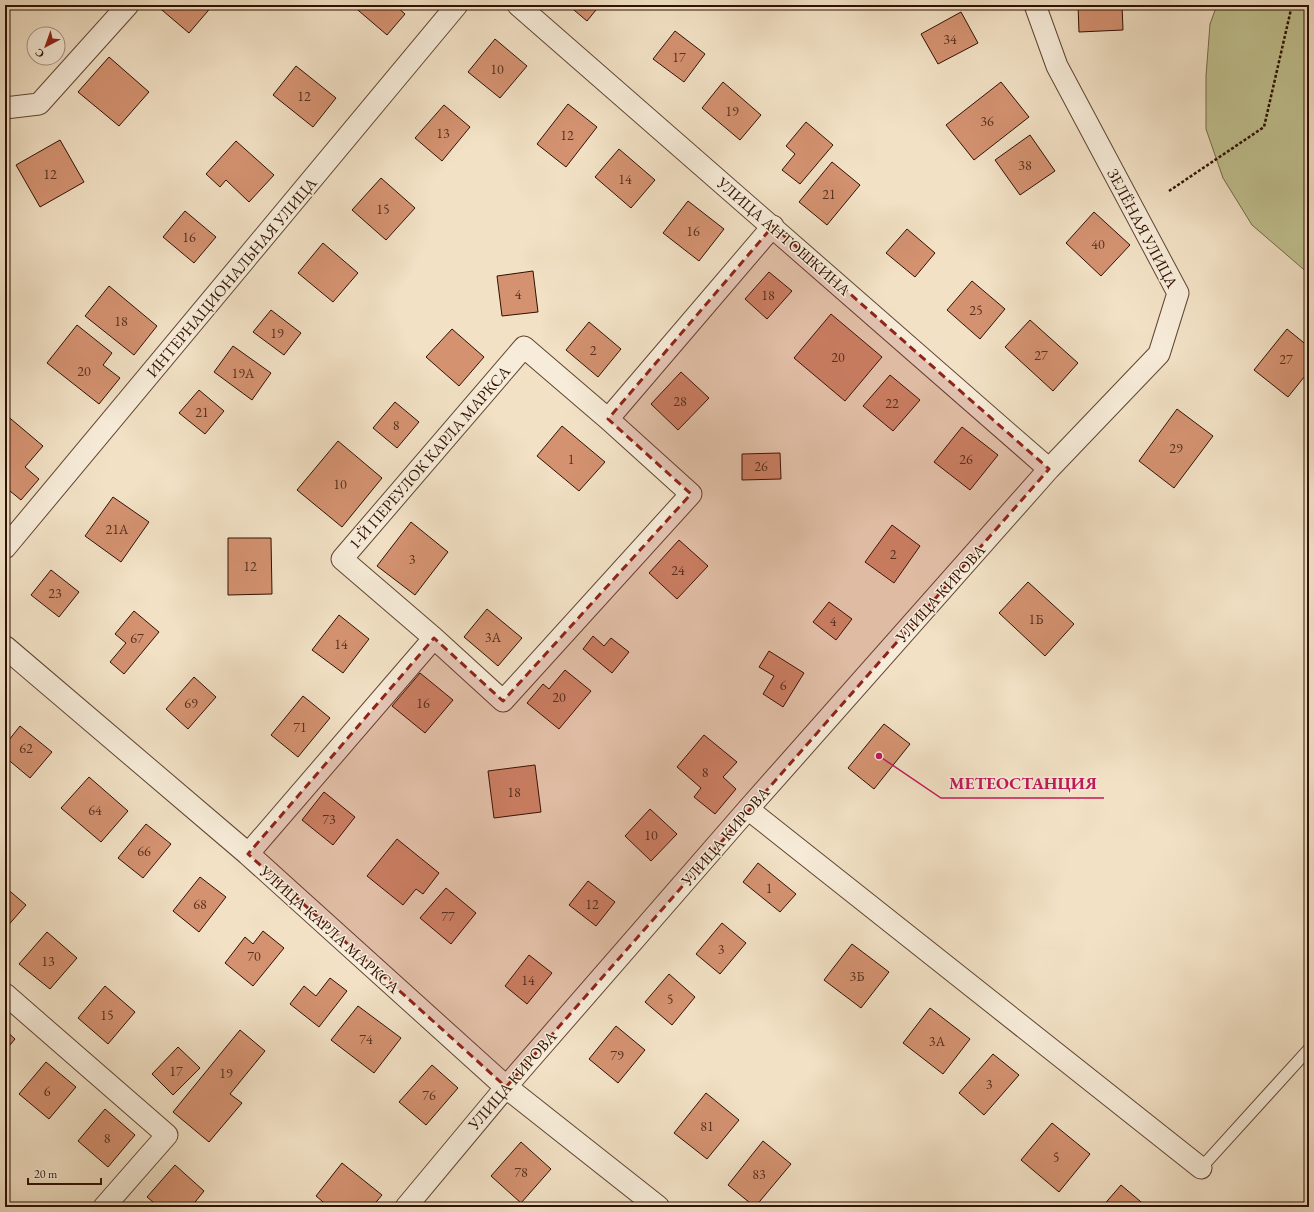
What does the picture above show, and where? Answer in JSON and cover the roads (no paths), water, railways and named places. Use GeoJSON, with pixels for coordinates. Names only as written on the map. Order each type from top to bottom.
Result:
{"type":"FeatureCollection","features":[{"type":"Feature","properties":{"kind":"street"},"geometry":{"type":"LineString","coordinates":[[5,108],[39,104],[128,5]]}},
{"type":"Feature","properties":{"kind":"street","name":"ИНТЕРНАЦИОНАЛЬНАЯ УЛИЦА"},"geometry":{"type":"LineString","coordinates":[[5,548],[457,5]]}},
{"type":"Feature","properties":{"kind":"street","name":"УЛИЦА АНТОШКИНА"},"geometry":{"type":"LineString","coordinates":[[518,5],[773,226],[1049,469]]}},
{"type":"Feature","properties":{"kind":"street","name":"ЗЕЛЁНАЯ УЛИЦА"},"geometry":{"type":"LineString","coordinates":[[1035,5],[1057,66],[1178,292],[1159,354],[1049,469]]}},
{"type":"Feature","properties":{"kind":"street"},"geometry":{"type":"LineString","coordinates":[[608,418],[773,226]]}},
{"type":"Feature","properties":{"kind":"street","name":"1-Й ПЕРЕУЛОК КАРЛА МАРКСА"},"geometry":{"type":"LineString","coordinates":[[524,347],[608,418],[691,494],[503,701],[434,638],[342,558],[524,347]]}},
{"type":"Feature","properties":{"kind":"street","name":"УЛИЦА КИРОВА"},"geometry":{"type":"LineString","coordinates":[[406,1207],[506,1086],[748,809],[1049,469]]}},
{"type":"Feature","properties":{"kind":"street"},"geometry":{"type":"LineString","coordinates":[[248,854],[434,638]]}},
{"type":"Feature","properties":{"kind":"street","name":"УЛИЦА КАРЛА МАРКСА"},"geometry":{"type":"LineString","coordinates":[[5,647],[248,854],[506,1086],[658,1207]]}},
{"type":"Feature","properties":{"kind":"street"},"geometry":{"type":"LineString","coordinates":[[748,809],[1201,1168]]}},
{"type":"Feature","properties":{"kind":"street"},"geometry":{"type":"LineString","coordinates":[[5,994],[167,1134],[104,1207]]}},
{"type":"Feature","properties":{"kind":"lane"},"geometry":{"type":"LineString","coordinates":[[1201,1168],[1309,1049]]}},
{"type":"Feature","properties":{"kind":"place","name":"МЕТЕОСТАНЦИЯ"},"geometry":{"type":"Point","coordinates":[879,756]}}]}
